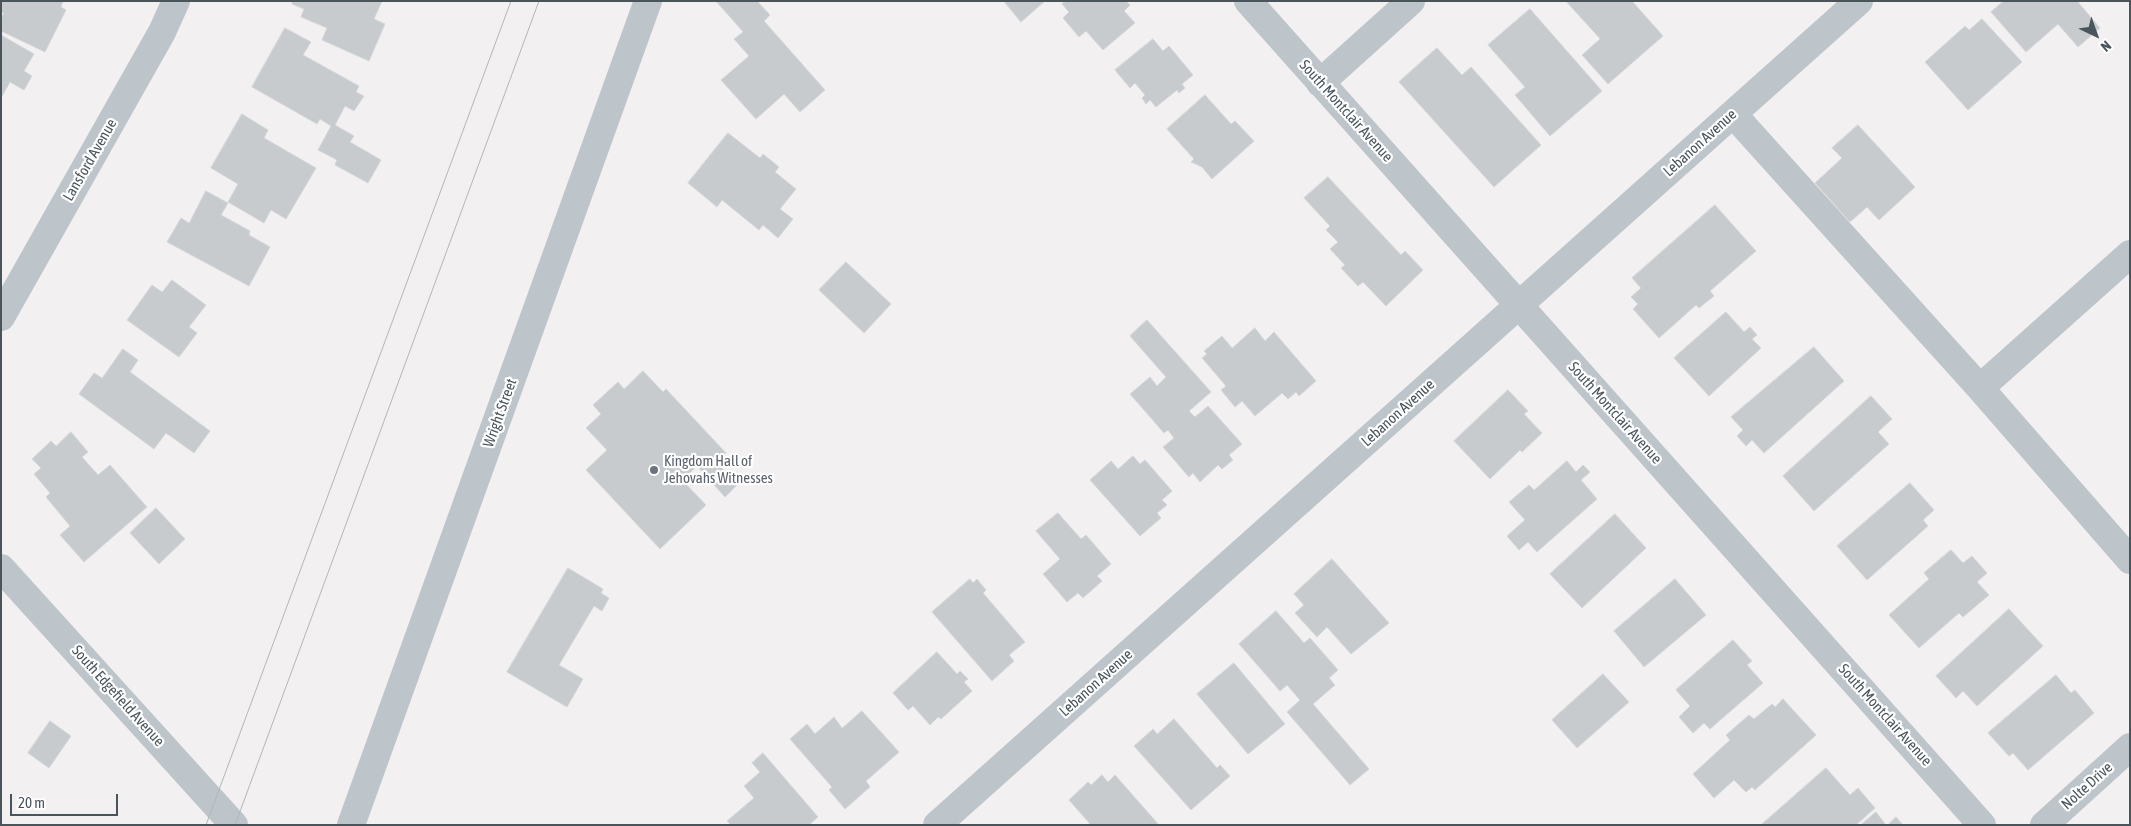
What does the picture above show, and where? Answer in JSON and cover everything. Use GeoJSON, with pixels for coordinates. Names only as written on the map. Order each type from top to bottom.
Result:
{"type":"FeatureCollection","features":[{"type":"Feature","properties":{"kind":"street","name":"Lansford Avenue"},"geometry":{"type":"LineString","coordinates":[[1,316],[162,32],[176,1]]}},
{"type":"Feature","properties":{"kind":"street","name":"Wright Street"},"geometry":{"type":"LineString","coordinates":[[351,825],[648,1]]}},
{"type":"Feature","properties":{"kind":"street","name":"South Montclair Avenue"},"geometry":{"type":"LineString","coordinates":[[1248,1],[1982,825]]}},
{"type":"Feature","properties":{"kind":"street"},"geometry":{"type":"LineString","coordinates":[[1320,83],[1411,1]]}},
{"type":"Feature","properties":{"kind":"street","name":"Lebanon Avenue"},"geometry":{"type":"LineString","coordinates":[[937,825],[1859,1]]}},
{"type":"Feature","properties":{"kind":"street"},"geometry":{"type":"LineString","coordinates":[[1733,114],[1980,388],[2130,560]]}},
{"type":"Feature","properties":{"kind":"street"},"geometry":{"type":"LineString","coordinates":[[1980,388],[2130,254]]}},
{"type":"Feature","properties":{"kind":"street","name":"South Edgefield Avenue"},"geometry":{"type":"LineString","coordinates":[[1,568],[234,825]]}},
{"type":"Feature","properties":{"kind":"street","name":"Nolte Drive"},"geometry":{"type":"LineString","coordinates":[[2044,825],[2130,747]]}},
{"type":"Feature","properties":{"kind":"building"},"geometry":{"type":"Polygon","coordinates":[[[1,1],[63,1],[61,7],[66,10],[45,52],[1,31],[1,18],[4,13],[1,12],[1,1]]]}},
{"type":"Feature","properties":{"kind":"building"},"geometry":{"type":"Polygon","coordinates":[[[293,1],[382,1],[374,19],[385,24],[369,61],[322,40],[327,28],[301,17],[304,9],[292,4],[293,1]]]}},
{"type":"Feature","properties":{"kind":"building"},"geometry":{"type":"Polygon","coordinates":[[[716,1],[757,1],[770,15],[764,21],[825,90],[800,112],[784,94],[756,119],[721,80],[749,56],[734,39],[743,32],[716,1]]]}},
{"type":"Feature","properties":{"kind":"building"},"geometry":{"type":"Polygon","coordinates":[[[1004,1],[1045,1],[1021,22],[1004,1]]]}},
{"type":"Feature","properties":{"kind":"building"},"geometry":{"type":"Polygon","coordinates":[[[1066,1],[1126,1],[1130,5],[1124,11],[1135,23],[1103,50],[1086,31],[1079,37],[1063,18],[1069,12],[1062,4],[1066,1]]]}},
{"type":"Feature","properties":{"kind":"building"},"geometry":{"type":"Polygon","coordinates":[[[1566,1],[1632,1],[1663,36],[1608,84],[1582,55],[1600,39],[1566,1]]]}},
{"type":"Feature","properties":{"kind":"building"},"geometry":{"type":"Polygon","coordinates":[[[2004,1],[2077,1],[2100,28],[2078,47],[2058,24],[2026,52],[1991,12],[2004,1]]]}},
{"type":"Feature","properties":{"kind":"building"},"geometry":{"type":"Polygon","coordinates":[[[1530,9],[1602,91],[1550,136],[1515,95],[1525,87],[1488,45],[1530,9]]]}},
{"type":"Feature","properties":{"kind":"building"},"geometry":{"type":"Polygon","coordinates":[[[1982,19],[2022,62],[1968,110],[1925,62],[1965,26],[1969,30],[1982,19]]]}},
{"type":"Feature","properties":{"kind":"building"},"geometry":{"type":"Polygon","coordinates":[[[285,28],[311,42],[303,55],[359,86],[356,92],[364,96],[354,111],[345,106],[335,125],[354,136],[350,142],[381,160],[368,183],[335,165],[337,160],[318,150],[331,126],[320,119],[317,124],[252,87],[285,28]]]}},
{"type":"Feature","properties":{"kind":"building"},"geometry":{"type":"Polygon","coordinates":[[[1,35],[34,54],[24,71],[32,76],[24,90],[10,82],[1,98],[1,35]]]}},
{"type":"Feature","properties":{"kind":"building"},"geometry":{"type":"Polygon","coordinates":[[[1153,39],[1163,51],[1169,46],[1193,75],[1182,84],[1185,88],[1179,93],[1177,90],[1156,107],[1150,100],[1146,104],[1142,98],[1145,95],[1135,83],[1130,88],[1115,70],[1153,39]]]}},
{"type":"Feature","properties":{"kind":"building"},"geometry":{"type":"Polygon","coordinates":[[[1437,48],[1462,75],[1471,67],[1541,145],[1494,187],[1399,82],[1437,48]]]}},
{"type":"Feature","properties":{"kind":"building"},"geometry":{"type":"Polygon","coordinates":[[[1205,95],[1231,124],[1235,121],[1254,141],[1212,179],[1202,167],[1191,162],[1194,159],[1167,129],[1205,95]]]}},
{"type":"Feature","properties":{"kind":"building"},"geometry":{"type":"Polygon","coordinates":[[[242,114],[268,130],[264,138],[316,168],[286,219],[271,210],[264,223],[228,202],[238,184],[211,168],[242,114]]]}},
{"type":"Feature","properties":{"kind":"building"},"geometry":{"type":"Polygon","coordinates":[[[1858,125],[1915,187],[1879,220],[1867,207],[1850,222],[1815,183],[1842,158],[1832,148],[1858,125]]]}},
{"type":"Feature","properties":{"kind":"building"},"geometry":{"type":"Polygon","coordinates":[[[728,133],[760,158],[763,154],[779,167],[775,172],[796,189],[780,209],[793,219],[778,238],[763,225],[759,230],[722,200],[717,207],[688,183],[728,133]]]}},
{"type":"Feature","properties":{"kind":"building"},"geometry":{"type":"Polygon","coordinates":[[[1328,177],[1401,255],[1405,251],[1423,270],[1386,306],[1363,282],[1358,286],[1341,268],[1345,265],[1330,249],[1338,242],[1326,230],[1330,226],[1304,198],[1328,177]]]}},
{"type":"Feature","properties":{"kind":"building"},"geometry":{"type":"Polygon","coordinates":[[[206,191],[228,203],[221,215],[250,231],[249,235],[270,247],[249,286],[167,242],[181,218],[189,223],[206,191]]]}},
{"type":"Feature","properties":{"kind":"building"},"geometry":{"type":"Polygon","coordinates":[[[1715,205],[1756,251],[1710,291],[1714,296],[1699,308],[1696,305],[1659,338],[1633,309],[1638,304],[1631,297],[1641,288],[1632,278],[1715,205]]]}},
{"type":"Feature","properties":{"kind":"building"},"geometry":{"type":"Polygon","coordinates":[[[846,262],[891,304],[864,333],[819,290],[846,262]]]}},
{"type":"Feature","properties":{"kind":"building"},"geometry":{"type":"Polygon","coordinates":[[[172,280],[206,305],[189,327],[197,333],[179,357],[127,320],[152,285],[162,292],[172,280]]]}},
{"type":"Feature","properties":{"kind":"building"},"geometry":{"type":"Polygon","coordinates":[[[1726,312],[1744,332],[1750,327],[1757,335],[1752,339],[1761,348],[1709,396],[1674,358],[1726,312]]]}},
{"type":"Feature","properties":{"kind":"building"},"geometry":{"type":"Polygon","coordinates":[[[1147,320],[1211,392],[1189,411],[1195,417],[1208,406],[1242,444],[1229,455],[1233,460],[1222,469],[1218,465],[1200,482],[1193,473],[1189,477],[1163,447],[1174,438],[1168,430],[1164,433],[1130,394],[1150,377],[1157,386],[1166,377],[1130,336],[1147,320]]]}},
{"type":"Feature","properties":{"kind":"building"},"geometry":{"type":"Polygon","coordinates":[[[1255,328],[1265,341],[1274,332],[1316,381],[1299,396],[1296,392],[1288,399],[1282,393],[1255,416],[1242,401],[1235,407],[1221,390],[1226,386],[1202,358],[1207,354],[1204,351],[1222,336],[1232,348],[1255,328]]]}},
{"type":"Feature","properties":{"kind":"building"},"geometry":{"type":"Polygon","coordinates":[[[1814,347],[1844,381],[1764,453],[1752,440],[1746,446],[1737,436],[1743,430],[1731,417],[1814,347]]]}},
{"type":"Feature","properties":{"kind":"building"},"geometry":{"type":"Polygon","coordinates":[[[123,349],[138,360],[130,372],[210,431],[194,453],[166,433],[154,449],[79,394],[94,373],[102,378],[123,349]]]}},
{"type":"Feature","properties":{"kind":"building"},"geometry":{"type":"Polygon","coordinates":[[[643,371],[663,392],[666,389],[726,453],[716,462],[738,484],[725,497],[697,466],[682,480],[706,505],[660,549],[586,470],[607,450],[586,428],[601,414],[593,405],[618,382],[624,389],[643,371]]]}},
{"type":"Feature","properties":{"kind":"building"},"geometry":{"type":"Polygon","coordinates":[[[1508,390],[1528,411],[1524,414],[1542,433],[1522,452],[1520,450],[1490,479],[1454,441],[1508,390]]]}},
{"type":"Feature","properties":{"kind":"building"},"geometry":{"type":"Polygon","coordinates":[[[1871,396],[1892,419],[1878,432],[1889,444],[1814,511],[1783,476],[1871,396]]]}},
{"type":"Feature","properties":{"kind":"building"},"geometry":{"type":"Polygon","coordinates":[[[71,432],[88,452],[82,457],[98,475],[110,465],[147,507],[84,562],[60,535],[70,526],[46,497],[50,493],[34,474],[41,468],[32,459],[51,441],[56,446],[71,432]]]}},
{"type":"Feature","properties":{"kind":"building"},"geometry":{"type":"Polygon","coordinates":[[[1133,456],[1140,464],[1145,460],[1172,491],[1162,500],[1167,505],[1157,513],[1161,518],[1140,536],[1090,480],[1111,461],[1118,469],[1133,456]]]}},
{"type":"Feature","properties":{"kind":"building"},"geometry":{"type":"Polygon","coordinates":[[[1567,461],[1576,472],[1583,465],[1590,472],[1581,480],[1597,499],[1537,552],[1528,542],[1519,550],[1507,536],[1525,520],[1509,502],[1529,485],[1534,490],[1567,461]]]}},
{"type":"Feature","properties":{"kind":"building"},"geometry":{"type":"Polygon","coordinates":[[[1910,483],[1934,510],[1923,520],[1928,526],[1867,580],[1837,546],[1910,483]]]}},
{"type":"Feature","properties":{"kind":"building"},"geometry":{"type":"Polygon","coordinates":[[[156,508],[185,539],[159,564],[130,533],[156,508]]]}},
{"type":"Feature","properties":{"kind":"building"},"geometry":{"type":"Polygon","coordinates":[[[1058,513],[1081,539],[1086,535],[1111,564],[1097,576],[1102,581],[1083,598],[1078,593],[1067,602],[1043,574],[1060,559],[1036,531],[1058,513]]]}},
{"type":"Feature","properties":{"kind":"building"},"geometry":{"type":"Polygon","coordinates":[[[1615,514],[1646,548],[1582,608],[1550,574],[1615,514]]]}},
{"type":"Feature","properties":{"kind":"building"},"geometry":{"type":"Polygon","coordinates":[[[1951,550],[1963,563],[1972,556],[1987,573],[1977,582],[1989,595],[1963,617],[1959,613],[1919,648],[1889,615],[1929,579],[1924,573],[1951,550]]]}},
{"type":"Feature","properties":{"kind":"building"},"geometry":{"type":"Polygon","coordinates":[[[1332,559],[1389,623],[1351,654],[1327,627],[1317,637],[1295,613],[1304,605],[1294,594],[1332,559]]]}},
{"type":"Feature","properties":{"kind":"building"},"geometry":{"type":"Polygon","coordinates":[[[568,568],[603,589],[601,593],[609,598],[602,611],[594,606],[559,665],[583,679],[567,707],[507,672],[568,568]]]}},
{"type":"Feature","properties":{"kind":"building"},"geometry":{"type":"Polygon","coordinates":[[[970,579],[973,583],[977,579],[986,590],[983,593],[1025,642],[1009,655],[1014,661],[992,681],[932,612],[970,579]]]}},
{"type":"Feature","properties":{"kind":"building"},"geometry":{"type":"Polygon","coordinates":[[[1675,579],[1706,615],[1644,667],[1614,631],[1675,579]]]}},
{"type":"Feature","properties":{"kind":"building"},"geometry":{"type":"Polygon","coordinates":[[[2009,609],[2043,646],[1977,706],[1963,691],[1956,698],[1936,676],[2009,609]]]}},
{"type":"Feature","properties":{"kind":"building"},"geometry":{"type":"Polygon","coordinates":[[[1276,611],[1304,643],[1310,638],[1338,670],[1329,678],[1335,685],[1313,704],[1369,769],[1350,785],[1287,712],[1300,700],[1287,685],[1280,691],[1239,644],[1276,611]]]}},
{"type":"Feature","properties":{"kind":"building"},"geometry":{"type":"Polygon","coordinates":[[[1733,640],[1752,661],[1747,665],[1763,683],[1710,729],[1704,723],[1693,733],[1679,717],[1690,706],[1676,690],[1733,640]]]}},
{"type":"Feature","properties":{"kind":"building"},"geometry":{"type":"Polygon","coordinates":[[[937,652],[957,674],[960,671],[968,679],[964,682],[972,691],[941,719],[938,717],[930,725],[913,706],[908,710],[893,693],[937,652]]]}},
{"type":"Feature","properties":{"kind":"building"},"geometry":{"type":"Polygon","coordinates":[[[1234,663],[1285,724],[1248,754],[1197,694],[1234,663]]]}},
{"type":"Feature","properties":{"kind":"building"},"geometry":{"type":"Polygon","coordinates":[[[1603,674],[1629,702],[1577,748],[1552,720],[1603,674]]]}},
{"type":"Feature","properties":{"kind":"building"},"geometry":{"type":"Polygon","coordinates":[[[2056,675],[2071,693],[2075,690],[2094,713],[2028,770],[2013,753],[2009,756],[1988,733],[2056,675]]]}},
{"type":"Feature","properties":{"kind":"building"},"geometry":{"type":"Polygon","coordinates":[[[1783,699],[1816,735],[1755,790],[1752,787],[1746,792],[1734,780],[1714,798],[1693,774],[1730,740],[1726,735],[1749,715],[1754,719],[1772,704],[1775,707],[1783,699]]]}},
{"type":"Feature","properties":{"kind":"building"},"geometry":{"type":"Polygon","coordinates":[[[862,711],[899,752],[866,781],[870,787],[845,809],[829,790],[832,787],[790,739],[807,724],[815,734],[834,717],[842,728],[862,711]]]}},
{"type":"Feature","properties":{"kind":"building"},"geometry":{"type":"Polygon","coordinates":[[[1174,719],[1217,768],[1220,765],[1230,776],[1191,810],[1134,746],[1153,729],[1157,734],[1174,719]]]}},
{"type":"Feature","properties":{"kind":"building"},"geometry":{"type":"Polygon","coordinates":[[[50,721],[71,736],[49,768],[28,753],[50,721]]]}},
{"type":"Feature","properties":{"kind":"building"},"geometry":{"type":"Polygon","coordinates":[[[763,753],[818,817],[809,825],[731,825],[727,821],[754,798],[744,786],[760,772],[752,763],[763,753]]]}},
{"type":"Feature","properties":{"kind":"building"},"geometry":{"type":"Polygon","coordinates":[[[1826,768],[1850,795],[1858,788],[1875,808],[1856,825],[1761,825],[1826,768]]]}},
{"type":"Feature","properties":{"kind":"building"},"geometry":{"type":"Polygon","coordinates":[[[1102,775],[1108,782],[1115,775],[1159,825],[1091,825],[1069,800],[1088,782],[1091,785],[1102,775]]]}},
{"type":"Feature","properties":{"kind":"building"},"geometry":{"type":"Polygon","coordinates":[[[1876,812],[1886,825],[1861,825],[1876,812]]]}},
{"type":"Feature","properties":{"kind":"building"},"geometry":{"type":"Polygon","coordinates":[[[1896,817],[1903,825],[1888,825],[1896,817]]]}},
{"type":"Feature","properties":{"kind":"tram line"},"geometry":{"type":"LineString","coordinates":[[206,825],[511,1]]}},
{"type":"Feature","properties":{"kind":"tram line"},"geometry":{"type":"LineString","coordinates":[[235,825],[539,1]]}},
{"type":"Feature","properties":{"kind":"place","name":"Kingdom Hall of Jehovahs Witnesses"},"geometry":{"type":"Point","coordinates":[654,470]}}]}
